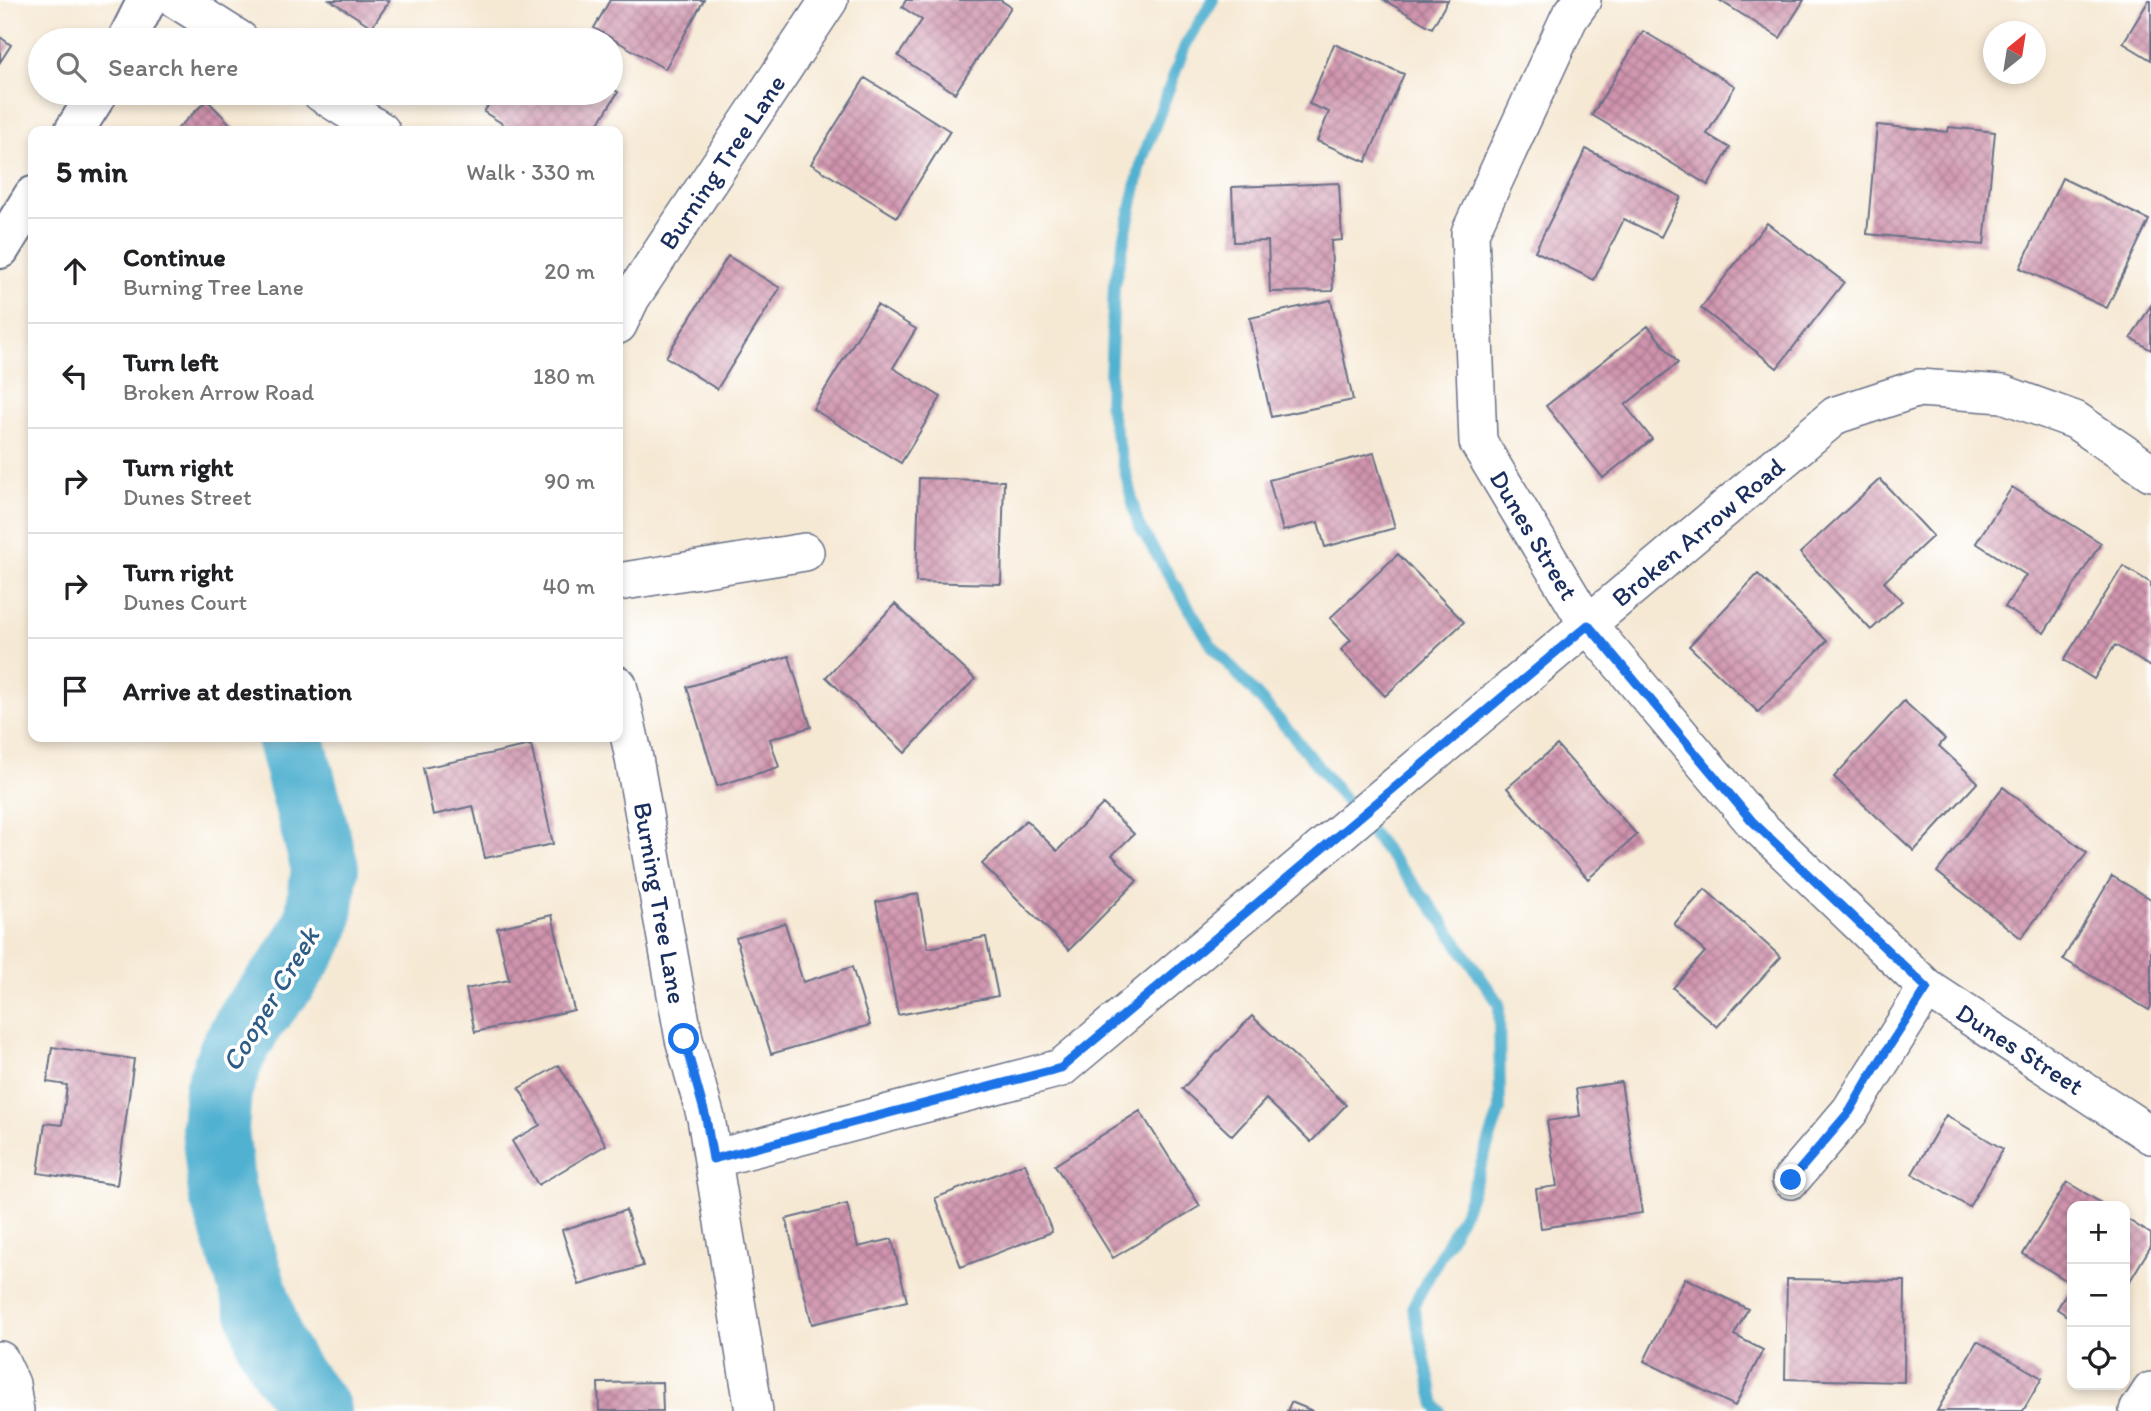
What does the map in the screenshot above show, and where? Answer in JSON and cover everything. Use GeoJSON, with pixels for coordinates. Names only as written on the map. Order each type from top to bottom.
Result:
{"type":"FeatureCollection","features":[{"type":"Feature","properties":{"kind":"street"},"geometry":{"type":"LineString","coordinates":[[133,28],[147,0]]}},
{"type":"Feature","properties":{"kind":"street"},"geometry":{"type":"LineString","coordinates":[[177,0],[221,28]]}},
{"type":"Feature","properties":{"kind":"street","name":"Burning Tree Lane"},"geometry":{"type":"LineString","coordinates":[[623,303],[829,0]]}},
{"type":"Feature","properties":{"kind":"street","name":"Dunes Street"},"geometry":{"type":"LineString","coordinates":[[1582,0],[1569,18],[1470,233],[1478,442],[1588,625],[1752,821],[1927,988],[2151,1135]]}},
{"type":"Feature","properties":{"kind":"street"},"geometry":{"type":"LineString","coordinates":[[77,126],[90,105]]}},
{"type":"Feature","properties":{"kind":"street"},"geometry":{"type":"LineString","coordinates":[[340,105],[373,126]]}},
{"type":"Feature","properties":{"kind":"street"},"geometry":{"type":"LineString","coordinates":[[0,249],[28,203]]}},
{"type":"Feature","properties":{"kind":"street","name":"Broken Arrow Road"},"geometry":{"type":"LineString","coordinates":[[713,1159],[1061,1068],[1836,415],[1919,388],[2003,394],[2075,420],[2151,472]]}},
{"type":"Feature","properties":{"kind":"street"},"geometry":{"type":"LineString","coordinates":[[623,581],[805,552]]}},
{"type":"Feature","properties":{"kind":"street","name":"Burning Tree Lane"},"geometry":{"type":"LineString","coordinates":[[623,708],[684,1039],[706,1118],[754,1411]]}},
{"type":"Feature","properties":{"kind":"street"},"geometry":{"type":"LineString","coordinates":[[1791,1180],[1850,1111],[1927,988]]}},
{"type":"Feature","properties":{"kind":"street"},"geometry":{"type":"LineString","coordinates":[[0,1360],[11,1384],[15,1411]]}},
{"type":"Feature","properties":{"kind":"street"},"geometry":{"type":"LineString","coordinates":[[2138,1411],[2151,1391]]}},
{"type":"Feature","properties":{"kind":"building"},"geometry":{"type":"Polygon","coordinates":[[[330,0],[390,0],[372,27],[330,0]]]}},
{"type":"Feature","properties":{"kind":"building"},"geometry":{"type":"Polygon","coordinates":[[[610,0],[704,0],[665,69],[623,45],[623,28],[594,28],[610,0]]]}},
{"type":"Feature","properties":{"kind":"building"},"geometry":{"type":"Polygon","coordinates":[[[906,0],[1000,0],[1011,7],[955,93],[898,56],[922,20],[902,7],[906,0]]]}},
{"type":"Feature","properties":{"kind":"building"},"geometry":{"type":"Polygon","coordinates":[[[1384,0],[1448,0],[1432,28],[1384,0]]]}},
{"type":"Feature","properties":{"kind":"building"},"geometry":{"type":"Polygon","coordinates":[[[1719,0],[1804,0],[1780,38],[1719,0]]]}},
{"type":"Feature","properties":{"kind":"building"},"geometry":{"type":"Polygon","coordinates":[[[2151,0],[2151,60],[2123,43],[2151,0]]]}},
{"type":"Feature","properties":{"kind":"building"},"geometry":{"type":"Polygon","coordinates":[[[1643,31],[1735,86],[1707,134],[1730,148],[1708,185],[1592,115],[1643,31]]]}},
{"type":"Feature","properties":{"kind":"building"},"geometry":{"type":"Polygon","coordinates":[[[0,37],[11,45],[0,62],[0,37]]]}},
{"type":"Feature","properties":{"kind":"building"},"geometry":{"type":"Polygon","coordinates":[[[1334,44],[1404,74],[1366,162],[1317,141],[1329,112],[1309,104],[1334,44]]]}},
{"type":"Feature","properties":{"kind":"building"},"geometry":{"type":"Polygon","coordinates":[[[865,78],[950,131],[897,217],[811,164],[865,78]]]}},
{"type":"Feature","properties":{"kind":"building"},"geometry":{"type":"Polygon","coordinates":[[[202,105],[212,105],[232,126],[180,126],[202,105]]]}},
{"type":"Feature","properties":{"kind":"building"},"geometry":{"type":"Polygon","coordinates":[[[488,105],[610,105],[597,126],[506,126],[484,112],[488,105]]]}},
{"type":"Feature","properties":{"kind":"building"},"geometry":{"type":"Polygon","coordinates":[[[1877,125],[1948,132],[1949,127],[1995,132],[1984,245],[1867,234],[1877,125]]]}},
{"type":"Feature","properties":{"kind":"building"},"geometry":{"type":"Polygon","coordinates":[[[1586,149],[1681,197],[1661,237],[1624,219],[1594,280],[1535,251],[1586,149]]]}},
{"type":"Feature","properties":{"kind":"building"},"geometry":{"type":"Polygon","coordinates":[[[2062,178],[2149,220],[2107,308],[2020,268],[2062,178]]]}},
{"type":"Feature","properties":{"kind":"building"},"geometry":{"type":"Polygon","coordinates":[[[1339,183],[1342,240],[1331,241],[1333,291],[1270,292],[1268,241],[1234,242],[1232,187],[1339,183]]]}},
{"type":"Feature","properties":{"kind":"building"},"geometry":{"type":"Polygon","coordinates":[[[1767,223],[1844,282],[1777,368],[1701,308],[1767,223]]]}},
{"type":"Feature","properties":{"kind":"building"},"geometry":{"type":"Polygon","coordinates":[[[728,256],[780,288],[717,389],[666,357],[728,256]]]}},
{"type":"Feature","properties":{"kind":"building"},"geometry":{"type":"Polygon","coordinates":[[[1331,300],[1353,400],[1271,417],[1250,318],[1331,300]]]}},
{"type":"Feature","properties":{"kind":"building"},"geometry":{"type":"Polygon","coordinates":[[[877,305],[916,329],[893,368],[941,397],[901,463],[813,409],[877,305]]]}},
{"type":"Feature","properties":{"kind":"building"},"geometry":{"type":"Polygon","coordinates":[[[2151,305],[2151,350],[2131,338],[2151,305]]]}},
{"type":"Feature","properties":{"kind":"building"},"geometry":{"type":"Polygon","coordinates":[[[1648,326],[1678,363],[1625,405],[1652,439],[1603,478],[1546,406],[1648,326]]]}},
{"type":"Feature","properties":{"kind":"building"},"geometry":{"type":"Polygon","coordinates":[[[1374,453],[1395,528],[1325,547],[1318,522],[1283,531],[1269,480],[1374,453]]]}},
{"type":"Feature","properties":{"kind":"building"},"geometry":{"type":"Polygon","coordinates":[[[919,478],[1004,481],[1001,584],[916,582],[919,478]]]}},
{"type":"Feature","properties":{"kind":"building"},"geometry":{"type":"Polygon","coordinates":[[[1880,479],[1933,536],[1884,582],[1902,601],[1871,630],[1800,553],[1880,479]]]}},
{"type":"Feature","properties":{"kind":"building"},"geometry":{"type":"Polygon","coordinates":[[[2012,487],[2101,543],[2044,633],[2005,607],[2026,575],[1976,543],[2012,487]]]}},
{"type":"Feature","properties":{"kind":"building"},"geometry":{"type":"Polygon","coordinates":[[[1398,554],[1464,622],[1385,696],[1341,650],[1351,640],[1330,618],[1398,554]]]}},
{"type":"Feature","properties":{"kind":"building"},"geometry":{"type":"Polygon","coordinates":[[[2123,566],[2151,583],[2151,667],[2115,645],[2094,679],[2064,660],[2123,566]]]}},
{"type":"Feature","properties":{"kind":"building"},"geometry":{"type":"Polygon","coordinates":[[[1758,574],[1827,641],[1758,712],[1689,646],[1758,574]]]}},
{"type":"Feature","properties":{"kind":"building"},"geometry":{"type":"Polygon","coordinates":[[[895,604],[975,679],[905,753],[826,677],[895,604]]]}},
{"type":"Feature","properties":{"kind":"building"},"geometry":{"type":"Polygon","coordinates":[[[789,656],[811,727],[770,739],[779,767],[717,786],[687,687],[789,656]]]}},
{"type":"Feature","properties":{"kind":"building"},"geometry":{"type":"Polygon","coordinates":[[[1904,701],[1945,739],[1939,746],[1978,782],[1914,851],[1834,777],[1904,701]]]}},
{"type":"Feature","properties":{"kind":"building"},"geometry":{"type":"Polygon","coordinates":[[[531,745],[553,844],[485,858],[473,806],[433,815],[423,768],[531,745]]]}},
{"type":"Feature","properties":{"kind":"building"},"geometry":{"type":"Polygon","coordinates":[[[1557,745],[1637,835],[1588,879],[1507,788],[1557,745]]]}},
{"type":"Feature","properties":{"kind":"building"},"geometry":{"type":"Polygon","coordinates":[[[2003,787],[2087,853],[2021,938],[1937,872],[2003,787]]]}},
{"type":"Feature","properties":{"kind":"building"},"geometry":{"type":"Polygon","coordinates":[[[1103,804],[1134,834],[1112,855],[1137,881],[1069,950],[982,864],[1026,820],[1057,851],[1103,804]]]}},
{"type":"Feature","properties":{"kind":"building"},"geometry":{"type":"Polygon","coordinates":[[[2112,876],[2151,899],[2149,1010],[2063,959],[2112,876]]]}},
{"type":"Feature","properties":{"kind":"building"},"geometry":{"type":"Polygon","coordinates":[[[1705,889],[1781,957],[1717,1027],[1673,988],[1705,952],[1674,924],[1705,889]]]}},
{"type":"Feature","properties":{"kind":"building"},"geometry":{"type":"Polygon","coordinates":[[[918,894],[928,948],[986,937],[998,996],[898,1015],[876,902],[918,894]]]}},
{"type":"Feature","properties":{"kind":"building"},"geometry":{"type":"Polygon","coordinates":[[[552,915],[574,1010],[475,1032],[466,989],[509,980],[497,928],[552,915]]]}},
{"type":"Feature","properties":{"kind":"building"},"geometry":{"type":"Polygon","coordinates":[[[785,923],[803,982],[852,967],[870,1025],[771,1054],[736,938],[785,923]]]}},
{"type":"Feature","properties":{"kind":"building"},"geometry":{"type":"Polygon","coordinates":[[[1252,1016],[1346,1105],[1311,1142],[1266,1099],[1232,1136],[1182,1089],[1252,1016]]]}},
{"type":"Feature","properties":{"kind":"building"},"geometry":{"type":"Polygon","coordinates":[[[52,1047],[134,1059],[117,1185],[38,1173],[45,1123],[62,1125],[67,1085],[47,1082],[52,1047]]]}},
{"type":"Feature","properties":{"kind":"building"},"geometry":{"type":"Polygon","coordinates":[[[559,1065],[606,1145],[538,1185],[512,1141],[540,1125],[519,1088],[559,1065]]]}},
{"type":"Feature","properties":{"kind":"building"},"geometry":{"type":"Polygon","coordinates":[[[1621,1082],[1642,1213],[1541,1228],[1536,1189],[1557,1186],[1547,1121],[1580,1116],[1576,1089],[1621,1082]]]}},
{"type":"Feature","properties":{"kind":"building"},"geometry":{"type":"Polygon","coordinates":[[[1140,1111],[1200,1206],[1113,1258],[1055,1165],[1140,1111]]]}},
{"type":"Feature","properties":{"kind":"building"},"geometry":{"type":"Polygon","coordinates":[[[1946,1115],[2003,1149],[1969,1207],[1912,1174],[1946,1115]]]}},
{"type":"Feature","properties":{"kind":"building"},"geometry":{"type":"Polygon","coordinates":[[[1025,1163],[1052,1232],[961,1267],[935,1198],[1025,1163]]]}},
{"type":"Feature","properties":{"kind":"building"},"geometry":{"type":"Polygon","coordinates":[[[2067,1182],[2098,1201],[2067,1201],[2067,1281],[2023,1254],[2067,1182]]]}},
{"type":"Feature","properties":{"kind":"building"},"geometry":{"type":"Polygon","coordinates":[[[847,1204],[858,1247],[892,1239],[907,1301],[812,1324],[786,1219],[847,1204]]]}},
{"type":"Feature","properties":{"kind":"building"},"geometry":{"type":"Polygon","coordinates":[[[626,1210],[643,1266],[579,1285],[562,1230],[626,1210]]]}},
{"type":"Feature","properties":{"kind":"building"},"geometry":{"type":"Polygon","coordinates":[[[2130,1221],[2151,1234],[2151,1246],[2130,1281],[2130,1221]]]}},
{"type":"Feature","properties":{"kind":"building"},"geometry":{"type":"Polygon","coordinates":[[[1685,1278],[1748,1309],[1734,1335],[1763,1350],[1735,1406],[1644,1361],[1685,1278]]]}},
{"type":"Feature","properties":{"kind":"building"},"geometry":{"type":"Polygon","coordinates":[[[1787,1279],[1905,1281],[1904,1382],[1785,1379],[1787,1279]]]}},
{"type":"Feature","properties":{"kind":"building"},"geometry":{"type":"Polygon","coordinates":[[[2067,1292],[2067,1316],[2057,1309],[2067,1292]]]}},
{"type":"Feature","properties":{"kind":"building"},"geometry":{"type":"Polygon","coordinates":[[[1977,1341],[2042,1378],[2023,1411],[1937,1411],[1977,1341]]]}},
{"type":"Feature","properties":{"kind":"building"},"geometry":{"type":"Polygon","coordinates":[[[662,1382],[663,1411],[599,1411],[598,1383],[662,1382]]]}},
{"type":"Feature","properties":{"kind":"building"},"geometry":{"type":"Polygon","coordinates":[[[1291,1402],[1313,1411],[1287,1411],[1291,1402]]]}},
{"type":"Feature","properties":{"kind":"waterway"},"geometry":{"type":"LineString","coordinates":[[1213,0],[1185,46],[1142,160],[1114,285],[1109,405],[1138,524],[1212,646],[1291,733],[1438,915],[1499,1004],[1500,1110],[1466,1208],[1413,1306],[1435,1405],[1440,1411]]}},
{"type":"Feature","properties":{"kind":"waterway","name":"Cooper Creek"},"geometry":{"type":"LineString","coordinates":[[291,742],[325,868],[318,921],[310,939],[286,976],[251,1019],[232,1053],[218,1090],[215,1129],[222,1192],[271,1345],[287,1373],[317,1411]]}},
{"type":"Feature","properties":{"kind":"route"},"geometry":{"type":"LineString","coordinates":[[684,1039],[706,1118],[713,1159],[1061,1068],[1588,625],[1752,821],[1927,988],[1850,1111],[1791,1180]]}}]}
